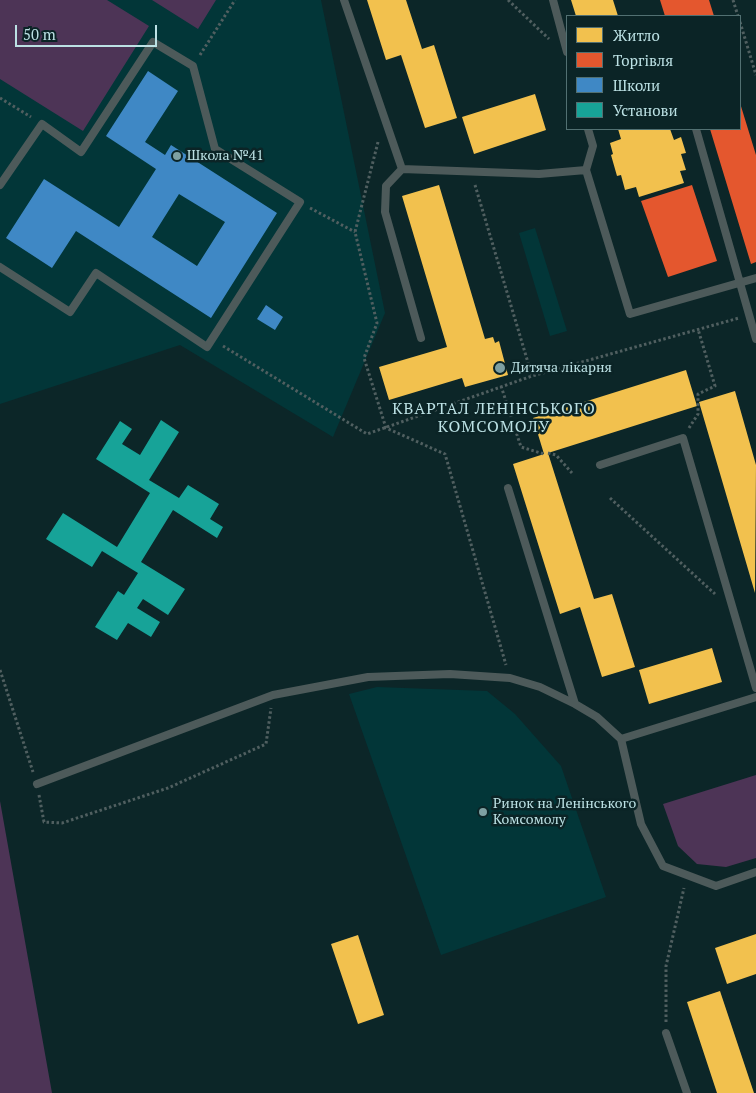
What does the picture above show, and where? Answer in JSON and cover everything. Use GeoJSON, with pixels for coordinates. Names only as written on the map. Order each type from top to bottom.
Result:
{"type":"FeatureCollection","features":[{"type":"Feature","properties":{"kind":"lane"},"geometry":{"type":"LineString","coordinates":[[344,0],[402,169]]}},
{"type":"Feature","properties":{"kind":"lane"},"geometry":{"type":"LineString","coordinates":[[553,0],[566,48]]}},
{"type":"Feature","properties":{"kind":"lane"},"geometry":{"type":"LineString","coordinates":[[0,185],[42,124],[82,152],[153,42],[193,66],[215,149],[300,202],[207,347],[96,273],[70,312],[0,267]]}},
{"type":"Feature","properties":{"kind":"lane"},"geometry":{"type":"LineString","coordinates":[[588,130],[593,146],[586,170],[630,314],[756,278]]}},
{"type":"Feature","properties":{"kind":"lane"},"geometry":{"type":"LineString","coordinates":[[696,130],[756,339]]}},
{"type":"Feature","properties":{"kind":"lane"},"geometry":{"type":"LineString","coordinates":[[421,338],[385,212],[386,186],[402,169],[539,174],[586,170]]}},
{"type":"Feature","properties":{"kind":"lane"},"geometry":{"type":"LineString","coordinates":[[600,465],[683,438],[756,688]]}},
{"type":"Feature","properties":{"kind":"lane"},"geometry":{"type":"LineString","coordinates":[[508,488],[574,704]]}},
{"type":"Feature","properties":{"kind":"lane"},"geometry":{"type":"LineString","coordinates":[[37,784],[273,695],[368,677],[450,674],[510,678],[540,687],[574,704],[597,717],[620,739],[642,824],[663,866],[716,886],[756,872]]}},
{"type":"Feature","properties":{"kind":"lane"},"geometry":{"type":"LineString","coordinates":[[620,739],[756,697]]}},
{"type":"Feature","properties":{"kind":"lane"},"geometry":{"type":"LineString","coordinates":[[666,1033],[687,1093]]}},
{"type":"Feature","properties":{"kind":"path"},"geometry":{"type":"LineString","coordinates":[[205,47],[235,0]]}},
{"type":"Feature","properties":{"kind":"path"},"geometry":{"type":"LineString","coordinates":[[508,0],[554,44]]}},
{"type":"Feature","properties":{"kind":"path"},"geometry":{"type":"LineString","coordinates":[[733,0],[738,15]]}},
{"type":"Feature","properties":{"kind":"path"},"geometry":{"type":"LineString","coordinates":[[741,25],[756,75]]}},
{"type":"Feature","properties":{"kind":"path"},"geometry":{"type":"LineString","coordinates":[[0,98],[42,124]]}},
{"type":"Feature","properties":{"kind":"path"},"geometry":{"type":"LineString","coordinates":[[384,117],[355,232],[377,323],[364,358],[386,428],[444,454],[510,678]]}},
{"type":"Feature","properties":{"kind":"path"},"geometry":{"type":"LineString","coordinates":[[471,171],[532,376]]}},
{"type":"Feature","properties":{"kind":"path"},"geometry":{"type":"LineString","coordinates":[[314,210],[355,232]]}},
{"type":"Feature","properties":{"kind":"path"},"geometry":{"type":"LineString","coordinates":[[212,339],[367,434],[532,376],[749,315]]}},
{"type":"Feature","properties":{"kind":"path"},"geometry":{"type":"LineString","coordinates":[[683,438],[698,414],[698,394],[715,386],[698,329]]}},
{"type":"Feature","properties":{"kind":"path"},"geometry":{"type":"LineString","coordinates":[[501,386],[521,447],[544,454]]}},
{"type":"Feature","properties":{"kind":"path"},"geometry":{"type":"LineString","coordinates":[[548,453],[556,455],[572,473]]}},
{"type":"Feature","properties":{"kind":"path"},"geometry":{"type":"LineString","coordinates":[[610,498],[734,612]]}},
{"type":"Feature","properties":{"kind":"path"},"geometry":{"type":"LineString","coordinates":[[666,1033],[666,966],[687,875]]}},
{"type":"Feature","properties":{"kind":"shaded area","name":"Школа №41"},"geometry":{"type":"Polygon","coordinates":[[[0,0],[321,0],[385,313],[333,437],[180,345],[0,404],[0,0]]]}},
{"type":"Feature","properties":{"kind":"shaded area"},"geometry":{"type":"Polygon","coordinates":[[[0,0],[107,0],[149,26],[83,131],[0,79],[0,0]]]}},
{"type":"Feature","properties":{"kind":"shaded area"},"geometry":{"type":"Polygon","coordinates":[[[152,0],[216,0],[198,29],[152,0]]]}},
{"type":"Feature","properties":{"kind":"shaded area"},"geometry":{"type":"Polygon","coordinates":[[[535,228],[567,331],[550,336],[519,233],[535,228]]]}},
{"type":"Feature","properties":{"kind":"shaded area","name":"Ринок на Ленінського Комсомолу"},"geometry":{"type":"Polygon","coordinates":[[[377,687],[487,691],[515,714],[561,766],[606,897],[441,955],[349,694],[377,687]]]}},
{"type":"Feature","properties":{"kind":"shaded area"},"geometry":{"type":"Polygon","coordinates":[[[756,775],[756,858],[726,867],[697,864],[678,846],[663,804],[756,775]]]}},
{"type":"Feature","properties":{"kind":"shaded area"},"geometry":{"type":"Polygon","coordinates":[[[0,801],[52,1093],[0,1093],[0,801]]]}},
{"type":"Feature","properties":{"kind":"building: Житло"},"geometry":{"type":"Polygon","coordinates":[[[367,0],[406,0],[422,49],[434,45],[457,118],[425,128],[401,55],[386,60],[367,0]]]}},
{"type":"Feature","properties":{"kind":"building: Житло"},"geometry":{"type":"Polygon","coordinates":[[[571,0],[613,0],[618,15],[576,15],[571,0]]]}},
{"type":"Feature","properties":{"kind":"building: Житло"},"geometry":{"type":"Polygon","coordinates":[[[535,94],[546,130],[474,154],[462,117],[535,94]]]}},
{"type":"Feature","properties":{"kind":"building: Житло"},"geometry":{"type":"Polygon","coordinates":[[[618,130],[670,130],[674,140],[681,137],[686,153],[681,154],[686,170],[680,171],[684,183],[639,197],[636,187],[625,190],[621,175],[617,176],[611,155],[613,154],[610,143],[621,139],[618,130]]]}},
{"type":"Feature","properties":{"kind":"building: Житло"},"geometry":{"type":"Polygon","coordinates":[[[439,185],[485,339],[493,337],[495,343],[499,341],[508,375],[465,387],[462,378],[389,400],[379,367],[447,347],[402,196],[439,185]]]}},
{"type":"Feature","properties":{"kind":"building: Житло"},"geometry":{"type":"Polygon","coordinates":[[[686,370],[697,406],[548,453],[594,599],[612,594],[635,667],[602,677],[580,607],[560,614],[513,464],[544,454],[533,418],[686,370]]]}},
{"type":"Feature","properties":{"kind":"building: Житло"},"geometry":{"type":"Polygon","coordinates":[[[735,391],[756,465],[755,593],[699,402],[735,391]]]}},
{"type":"Feature","properties":{"kind":"building: Житло"},"geometry":{"type":"Polygon","coordinates":[[[712,648],[722,682],[649,704],[639,670],[712,648]]]}},
{"type":"Feature","properties":{"kind":"building: Житло"},"geometry":{"type":"Polygon","coordinates":[[[756,934],[756,974],[727,984],[715,948],[756,934]]]}},
{"type":"Feature","properties":{"kind":"building: Житло"},"geometry":{"type":"Polygon","coordinates":[[[358,935],[384,1015],[358,1024],[331,944],[358,935]]]}},
{"type":"Feature","properties":{"kind":"building: Житло"},"geometry":{"type":"Polygon","coordinates":[[[720,991],[754,1093],[717,1093],[687,1002],[720,991]]]}},
{"type":"Feature","properties":{"kind":"building: Торгівля"},"geometry":{"type":"Polygon","coordinates":[[[660,0],[709,0],[714,15],[665,15],[660,0]]]}},
{"type":"Feature","properties":{"kind":"building: Торгівля"},"geometry":{"type":"Polygon","coordinates":[[[741,106],[756,155],[756,262],[751,264],[710,130],[741,130],[741,106]]]}},
{"type":"Feature","properties":{"kind":"building: Торгівля"},"geometry":{"type":"Polygon","coordinates":[[[692,185],[717,261],[668,277],[641,201],[692,185]]]}},
{"type":"Feature","properties":{"kind":"building: Школи"},"geometry":{"type":"Polygon","coordinates":[[[148,71],[178,91],[145,142],[165,155],[171,145],[277,213],[211,318],[76,231],[52,268],[6,238],[44,179],[119,227],[156,169],[106,136],[148,71]],[[179,194],[152,237],[197,266],[225,222],[179,194]]]}},
{"type":"Feature","properties":{"kind":"building: Школи"},"geometry":{"type":"Polygon","coordinates":[[[266,305],[283,317],[275,330],[257,319],[266,305]]]}},
{"type":"Feature","properties":{"kind":"building: Установи"},"geometry":{"type":"Polygon","coordinates":[[[161,420],[179,432],[149,480],[179,498],[188,485],[219,504],[210,519],[223,527],[217,538],[173,510],[141,562],[185,589],[168,615],[143,599],[137,608],[160,622],[151,637],[128,623],[117,640],[95,627],[118,591],[124,595],[138,573],[102,551],[92,567],[46,539],[63,513],[117,547],[150,493],[96,459],[120,421],[132,429],[122,444],[140,455],[161,420]]]}},
{"type":"Feature","properties":{"kind":"place","name":"Школа №41"},"geometry":{"type":"Point","coordinates":[177,156]}},
{"type":"Feature","properties":{"kind":"place","name":"Дитяча лікарня"},"geometry":{"type":"Point","coordinates":[500,368]}},
{"type":"Feature","properties":{"kind":"place","name":"Ринок на Ленінського Комсомолу"},"geometry":{"type":"Point","coordinates":[483,812]}},
{"type":"Feature","properties":{"kind":"district","name":"КВАРТАЛ ЛЕНІНСЬКОГО КОМСОМОЛУ"},"geometry":{"type":"Point","coordinates":[494,418]}}]}
